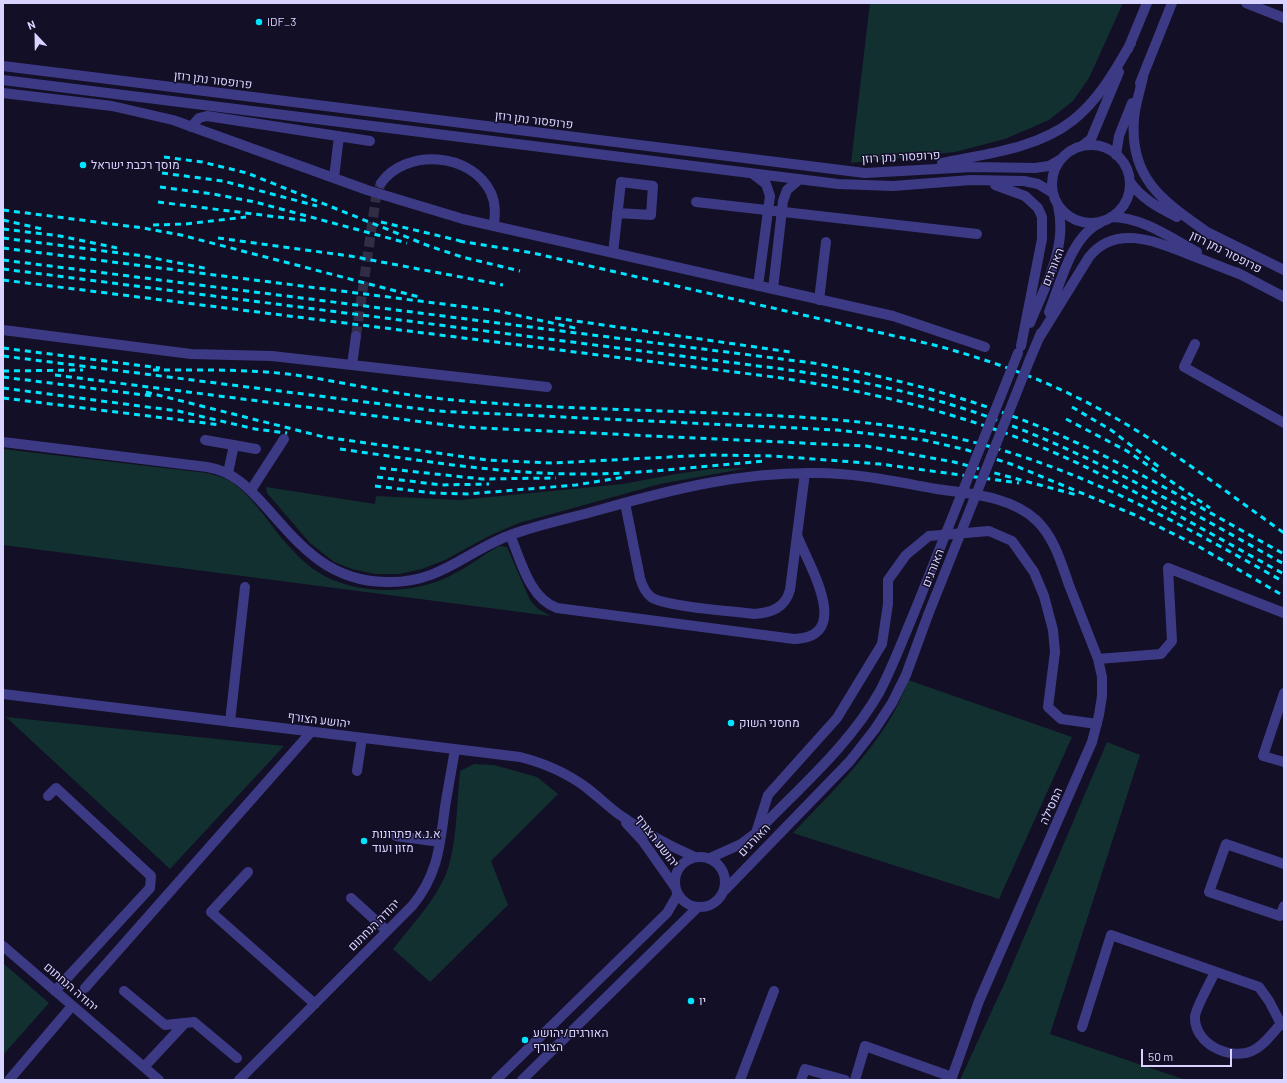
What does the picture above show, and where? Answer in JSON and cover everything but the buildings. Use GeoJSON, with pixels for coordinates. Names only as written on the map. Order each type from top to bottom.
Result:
{"type":"FeatureCollection","features":[{"type":"Feature","properties":{"kind":"street"},"geometry":{"type":"LineString","coordinates":[[1082,146],[1101,146],[1116,155],[1127,170],[1130,182],[1129,194],[1124,205],[1108,219],[1093,223],[1081,222],[1065,214],[1053,193],[1053,175],[1061,159],[1091,139],[1147,3]]}},
{"type":"Feature","properties":{"kind":"street"},"geometry":{"type":"LineString","coordinates":[[1116,155],[1119,136],[1172,3]]}},
{"type":"Feature","properties":{"kind":"street"},"geometry":{"type":"LineString","coordinates":[[1246,3],[1284,18]]}},
{"type":"Feature","properties":{"kind":"street"},"geometry":{"type":"LineString","coordinates":[[894,173],[1006,150],[1052,134],[1072,121],[1089,105],[1112,75],[1130,43]]}},
{"type":"Feature","properties":{"kind":"street","name":"פרופסור נתן רוזן"},"geometry":{"type":"LineString","coordinates":[[3,66],[840,171],[894,173],[973,167],[1035,168],[1049,166],[1061,159]]}},
{"type":"Feature","properties":{"kind":"street"},"geometry":{"type":"LineString","coordinates":[[1142,77],[1134,118],[1134,138],[1141,168],[1146,180],[1165,202],[1211,235]]}},
{"type":"Feature","properties":{"kind":"street"},"geometry":{"type":"LineString","coordinates":[[3,80],[864,186],[893,186],[971,180],[1024,181],[1038,184],[1053,193]]}},
{"type":"Feature","properties":{"kind":"street"},"geometry":{"type":"LineString","coordinates":[[3,92],[112,106],[173,120],[375,193],[463,219],[893,316],[985,347]]}},
{"type":"Feature","properties":{"kind":"street"},"geometry":{"type":"LineString","coordinates":[[191,127],[199,118],[207,116],[370,141]]}},
{"type":"Feature","properties":{"kind":"street"},"geometry":{"type":"LineString","coordinates":[[334,178],[339,136]]}},
{"type":"Feature","properties":{"kind":"street"},"geometry":{"type":"LineString","coordinates":[[381,183],[390,172],[413,161],[443,160],[464,166],[480,178],[490,192],[495,208],[494,226]]}},
{"type":"Feature","properties":{"kind":"street"},"geometry":{"type":"LineString","coordinates":[[751,173],[766,184],[770,196],[758,286]]}},
{"type":"Feature","properties":{"kind":"street"},"geometry":{"type":"LineString","coordinates":[[773,289],[782,212],[787,190],[800,179]]}},
{"type":"Feature","properties":{"kind":"street"},"geometry":{"type":"LineString","coordinates":[[971,180],[1007,188],[1025,196],[1038,208],[1042,217],[1042,239],[1019,350]]}},
{"type":"Feature","properties":{"kind":"street","name":"פרופסור נתן רוזן"},"geometry":{"type":"LineString","coordinates":[[1130,182],[1137,192],[1152,204],[1211,235],[1284,270]]}},
{"type":"Feature","properties":{"kind":"street"},"geometry":{"type":"LineString","coordinates":[[696,202],[977,234]]}},
{"type":"Feature","properties":{"kind":"street","name":"האורגים"},"geometry":{"type":"LineString","coordinates":[[710,858],[741,844],[756,833],[839,748],[865,714],[893,665],[1058,250],[1061,229],[1058,204]]}},
{"type":"Feature","properties":{"kind":"street"},"geometry":{"type":"LineString","coordinates":[[612,253],[617,213]]}},
{"type":"Feature","properties":{"kind":"street","name":"פרופסור נתן רוזן"},"geometry":{"type":"LineString","coordinates":[[1108,219],[1120,217],[1143,224],[1284,297]]}},
{"type":"Feature","properties":{"kind":"street","name":"האורגים"},"geometry":{"type":"LineString","coordinates":[[725,890],[850,761],[875,729],[892,703],[906,675],[1030,359],[1078,243],[1090,229],[1108,219]]}},
{"type":"Feature","properties":{"kind":"street"},"geometry":{"type":"LineString","coordinates":[[1039,338],[1089,257],[1100,246],[1113,240],[1137,238],[1153,241],[1242,275]]}},
{"type":"Feature","properties":{"kind":"street"},"geometry":{"type":"LineString","coordinates":[[819,300],[826,242]]}},
{"type":"Feature","properties":{"kind":"street"},"geometry":{"type":"LineString","coordinates":[[3,330],[191,354],[272,356],[547,387]]}},
{"type":"Feature","properties":{"kind":"street"},"geometry":{"type":"LineString","coordinates":[[352,365],[356,336]]}},
{"type":"Feature","properties":{"kind":"street"},"geometry":{"type":"LineString","coordinates":[[1195,344],[1184,367],[1284,423]]}},
{"type":"Feature","properties":{"kind":"street"},"geometry":{"type":"LineString","coordinates":[[250,490],[284,439]]}},
{"type":"Feature","properties":{"kind":"street"},"geometry":{"type":"LineString","coordinates":[[205,440],[256,448]]}},
{"type":"Feature","properties":{"kind":"street"},"geometry":{"type":"LineString","coordinates":[[3,442],[206,467],[228,473],[234,445]]}},
{"type":"Feature","properties":{"kind":"street","name":"המסילה"},"geometry":{"type":"LineString","coordinates":[[228,473],[250,490],[292,537],[319,562],[352,578],[390,582],[410,580],[430,575],[452,566],[510,535],[669,490],[756,475],[805,473],[859,476],[998,500],[1015,506],[1029,514],[1041,525],[1050,537],[1098,659],[1102,687],[1097,724],[1086,758],[979,1001],[952,1078]]}},
{"type":"Feature","properties":{"kind":"street"},"geometry":{"type":"LineString","coordinates":[[624,503],[641,582],[651,597],[667,603],[754,614],[774,610],[784,602],[790,590],[805,473]]}},
{"type":"Feature","properties":{"kind":"street"},"geometry":{"type":"LineString","coordinates":[[756,833],[768,795],[836,718],[882,644],[888,604],[888,580],[906,555],[928,536],[989,531],[1012,541],[1034,572],[1044,596],[1053,630],[1055,652],[1048,707],[1061,719],[1097,724]]}},
{"type":"Feature","properties":{"kind":"street"},"geometry":{"type":"LineString","coordinates":[[510,535],[537,593],[546,602],[557,608],[790,639],[808,637],[816,633],[822,627],[825,618],[818,584],[797,535]]}},
{"type":"Feature","properties":{"kind":"street"},"geometry":{"type":"LineString","coordinates":[[1098,659],[1162,654],[1172,641],[1168,568],[1284,613]]}},
{"type":"Feature","properties":{"kind":"street"},"geometry":{"type":"LineString","coordinates":[[230,722],[245,587]]}},
{"type":"Feature","properties":{"kind":"street"},"geometry":{"type":"LineString","coordinates":[[1284,693],[1263,756],[1284,762]]}},
{"type":"Feature","properties":{"kind":"street","name":"יהושע הצורף"},"geometry":{"type":"LineString","coordinates":[[3,694],[520,757],[540,762],[586,787],[617,813],[653,837],[695,857]]}},
{"type":"Feature","properties":{"kind":"street"},"geometry":{"type":"LineString","coordinates":[[85,988],[311,732]]}},
{"type":"Feature","properties":{"kind":"street"},"geometry":{"type":"LineString","coordinates":[[357,772],[362,738]]}},
{"type":"Feature","properties":{"kind":"street","name":"יהודה הנחתום"},"geometry":{"type":"LineString","coordinates":[[239,1080],[424,892],[432,873],[440,842],[455,749]]}},
{"type":"Feature","properties":{"kind":"street"},"geometry":{"type":"LineString","coordinates":[[48,796],[56,788],[151,876],[150,888],[55,991]]}},
{"type":"Feature","properties":{"kind":"street","name":"יהושע הצורף"},"geometry":{"type":"LineString","coordinates":[[617,813],[642,840],[676,890]]}},
{"type":"Feature","properties":{"kind":"street"},"geometry":{"type":"LineString","coordinates":[[396,836],[440,842]]}},
{"type":"Feature","properties":{"kind":"street"},"geometry":{"type":"LineString","coordinates":[[1284,864],[1226,844],[1209,892],[1280,916],[1284,906]]}},
{"type":"Feature","properties":{"kind":"street"},"geometry":{"type":"LineString","coordinates":[[496,1080],[667,913],[676,890],[677,871],[682,864],[695,857],[710,858],[725,874],[725,890],[721,897],[714,903],[698,907],[522,1080]]}},
{"type":"Feature","properties":{"kind":"street"},"geometry":{"type":"LineString","coordinates":[[248,872],[212,912],[315,1004]]}},
{"type":"Feature","properties":{"kind":"street"},"geometry":{"type":"LineString","coordinates":[[676,890],[683,901],[698,907]]}},
{"type":"Feature","properties":{"kind":"street"},"geometry":{"type":"LineString","coordinates":[[351,898],[387,931]]}},
{"type":"Feature","properties":{"kind":"street"},"geometry":{"type":"LineString","coordinates":[[1082,1027],[1111,935],[1215,972],[1259,988],[1269,1001],[1282,1024],[1265,1042],[1252,1051],[1233,1055],[1215,1048],[1198,1033],[1195,1016],[1215,972]]}},
{"type":"Feature","properties":{"kind":"street","name":"יהודה הנחתום"},"geometry":{"type":"LineString","coordinates":[[3,946],[159,1080]]}},
{"type":"Feature","properties":{"kind":"street"},"geometry":{"type":"LineString","coordinates":[[124,991],[165,1025],[194,1022],[237,1058]]}},
{"type":"Feature","properties":{"kind":"street"},"geometry":{"type":"LineString","coordinates":[[740,1080],[774,991]]}},
{"type":"Feature","properties":{"kind":"street"},"geometry":{"type":"LineString","coordinates":[[9,1080],[72,1006]]}},
{"type":"Feature","properties":{"kind":"street"},"geometry":{"type":"LineString","coordinates":[[144,1067],[185,1023]]}},
{"type":"Feature","properties":{"kind":"street"},"geometry":{"type":"LineString","coordinates":[[855,1080],[865,1046],[952,1078]]}},
{"type":"Feature","properties":{"kind":"street"},"geometry":{"type":"LineString","coordinates":[[801,1080],[805,1068],[845,1080]]}},
{"type":"Feature","properties":{"kind":"green space"},"geometry":{"type":"Polygon","coordinates":[[[870,3],[1123,3],[1089,78],[1073,101],[1049,120],[1005,139],[955,152],[851,163],[870,3]]]}},
{"type":"Feature","properties":{"kind":"green space"},"geometry":{"type":"Polygon","coordinates":[[[3,449],[207,473],[224,478],[232,482],[247,495],[279,535],[308,565],[322,575],[355,587],[391,590],[425,585],[456,573],[499,546],[507,547],[530,600],[538,609],[551,616],[3,545],[3,449]]]}},
{"type":"Feature","properties":{"kind":"green space"},"geometry":{"type":"Polygon","coordinates":[[[748,468],[660,484],[519,523],[489,536],[445,560],[422,569],[399,574],[375,574],[352,569],[334,562],[310,543],[267,493],[266,487],[375,504],[376,496],[460,500],[623,484],[710,469],[748,468]]]}},
{"type":"Feature","properties":{"kind":"green space"},"geometry":{"type":"Polygon","coordinates":[[[908,680],[1072,737],[999,899],[793,833],[859,762],[888,722],[899,702],[908,680]]]}},
{"type":"Feature","properties":{"kind":"green space"},"geometry":{"type":"Polygon","coordinates":[[[6,717],[284,746],[170,869],[6,717]]]}},
{"type":"Feature","properties":{"kind":"green space"},"geometry":{"type":"Polygon","coordinates":[[[1107,742],[1140,755],[1050,1034],[1186,1080],[960,1080],[1005,982],[1107,742]]]}},
{"type":"Feature","properties":{"kind":"green space"},"geometry":{"type":"Polygon","coordinates":[[[474,764],[494,765],[537,777],[558,794],[491,861],[508,905],[430,982],[393,949],[429,904],[446,874],[450,863],[456,823],[460,771],[474,764]]]}},
{"type":"Feature","properties":{"kind":"green space"},"geometry":{"type":"Polygon","coordinates":[[[3,963],[49,1003],[3,1055],[3,963]]]}},
{"type":"Feature","properties":{"kind":"tunnel"},"geometry":{"type":"LineString","coordinates":[[356,336],[376,197],[381,183]]}},
{"type":"Feature","properties":{"kind":"railway"},"geometry":{"type":"LineString","coordinates":[[164,157],[202,162],[247,173],[429,246],[462,257],[520,271]]}},
{"type":"Feature","properties":{"kind":"railway"},"geometry":{"type":"LineString","coordinates":[[162,173],[223,181],[317,206]]}},
{"type":"Feature","properties":{"kind":"railway"},"geometry":{"type":"LineString","coordinates":[[160,187],[213,194],[255,202],[407,243]]}},
{"type":"Feature","properties":{"kind":"railway"},"geometry":{"type":"LineString","coordinates":[[158,202],[309,221]]}},
{"type":"Feature","properties":{"kind":"railway"},"geometry":{"type":"LineString","coordinates":[[3,210],[143,228],[181,235],[419,297]]}},
{"type":"Feature","properties":{"kind":"railway"},"geometry":{"type":"LineString","coordinates":[[153,225],[185,224],[246,217]]}},
{"type":"Feature","properties":{"kind":"railway"},"geometry":{"type":"LineString","coordinates":[[3,220],[42,229]]}},
{"type":"Feature","properties":{"kind":"railway"},"geometry":{"type":"LineString","coordinates":[[381,222],[465,242]]}},
{"type":"Feature","properties":{"kind":"railway"},"geometry":{"type":"LineString","coordinates":[[3,229],[60,236],[117,248]]}},
{"type":"Feature","properties":{"kind":"railway"},"geometry":{"type":"LineString","coordinates":[[3,238],[143,256],[209,269]]}},
{"type":"Feature","properties":{"kind":"railway"},"geometry":{"type":"LineString","coordinates":[[218,238],[350,256],[503,285]]}},
{"type":"Feature","properties":{"kind":"railway"},"geometry":{"type":"LineString","coordinates":[[459,241],[533,253],[934,345],[999,365],[1062,390],[1127,425],[1195,469],[1284,533]]}},
{"type":"Feature","properties":{"kind":"railway"},"geometry":{"type":"LineString","coordinates":[[3,248],[498,311],[579,329]]}},
{"type":"Feature","properties":{"kind":"railway"},"geometry":{"type":"LineString","coordinates":[[3,260],[813,363],[866,374],[944,393],[1020,419],[1055,433],[1155,482],[1284,554]]}},
{"type":"Feature","properties":{"kind":"railway"},"geometry":{"type":"LineString","coordinates":[[3,269],[782,369],[871,384],[929,398],[987,416],[1050,442],[1084,457],[1152,491],[1284,564]]}},
{"type":"Feature","properties":{"kind":"railway"},"geometry":{"type":"LineString","coordinates":[[3,280],[774,377],[851,390],[926,408],[964,419],[1037,445],[1100,474],[1284,574]]}},
{"type":"Feature","properties":{"kind":"railway"},"geometry":{"type":"LineString","coordinates":[[555,318],[790,352]]}},
{"type":"Feature","properties":{"kind":"railway"},"geometry":{"type":"LineString","coordinates":[[3,348],[160,368]]}},
{"type":"Feature","properties":{"kind":"railway"},"geometry":{"type":"LineString","coordinates":[[3,356],[437,411],[837,430],[924,440],[967,450],[1011,464],[1135,515],[1196,545],[1284,596]]}},
{"type":"Feature","properties":{"kind":"railway"},"geometry":{"type":"LineString","coordinates":[[3,371],[83,370]]}},
{"type":"Feature","properties":{"kind":"railway"},"geometry":{"type":"LineString","coordinates":[[153,370],[271,372],[316,378],[409,395],[491,403],[552,407],[818,418],[899,427],[952,437],[997,449],[1082,479],[1124,497],[1164,517],[1284,582]]}},
{"type":"Feature","properties":{"kind":"railway"},"geometry":{"type":"LineString","coordinates":[[55,375],[462,427],[866,446],[954,462],[1077,495]]}},
{"type":"Feature","properties":{"kind":"railway"},"geometry":{"type":"LineString","coordinates":[[3,377],[152,396]]}},
{"type":"Feature","properties":{"kind":"railway"},"geometry":{"type":"LineString","coordinates":[[3,388],[178,411],[255,429],[287,433]]}},
{"type":"Feature","properties":{"kind":"railway"},"geometry":{"type":"LineString","coordinates":[[146,392],[324,437],[487,460],[553,463],[709,455],[774,456],[880,464],[1019,483]]}},
{"type":"Feature","properties":{"kind":"railway"},"geometry":{"type":"LineString","coordinates":[[3,398],[221,425]]}},
{"type":"Feature","properties":{"kind":"railway"},"geometry":{"type":"LineString","coordinates":[[1072,407],[1111,430],[1159,467]]}},
{"type":"Feature","properties":{"kind":"railway"},"geometry":{"type":"LineString","coordinates":[[1066,419],[1127,451],[1210,508]]}},
{"type":"Feature","properties":{"kind":"railway"},"geometry":{"type":"LineString","coordinates":[[340,449],[485,469],[572,474],[645,472],[766,461]]}},
{"type":"Feature","properties":{"kind":"railway"},"geometry":{"type":"LineString","coordinates":[[380,468],[482,479],[556,478]]}},
{"type":"Feature","properties":{"kind":"railway"},"geometry":{"type":"LineString","coordinates":[[377,477],[441,485],[489,484]]}},
{"type":"Feature","properties":{"kind":"railway"},"geometry":{"type":"LineString","coordinates":[[375,486],[433,493],[467,494],[576,485],[625,477]]}},
{"type":"Feature","properties":{"kind":"place","name":"IDF_3"},"geometry":{"type":"Point","coordinates":[259,22]}},
{"type":"Feature","properties":{"kind":"place","name":"מוסך רכבת ישראל"},"geometry":{"type":"Point","coordinates":[83,165]}},
{"type":"Feature","properties":{"kind":"place","name":"מחסני השוק"},"geometry":{"type":"Point","coordinates":[731,723]}},
{"type":"Feature","properties":{"kind":"place","name":"א.נ.א פתרונות מזון ועוד"},"geometry":{"type":"Point","coordinates":[364,841]}},
{"type":"Feature","properties":{"kind":"place","name":"יו"},"geometry":{"type":"Point","coordinates":[691,1001]}},
{"type":"Feature","properties":{"kind":"place","name":"האורגים/יהושע הצורף"},"geometry":{"type":"Point","coordinates":[525,1040]}}]}
